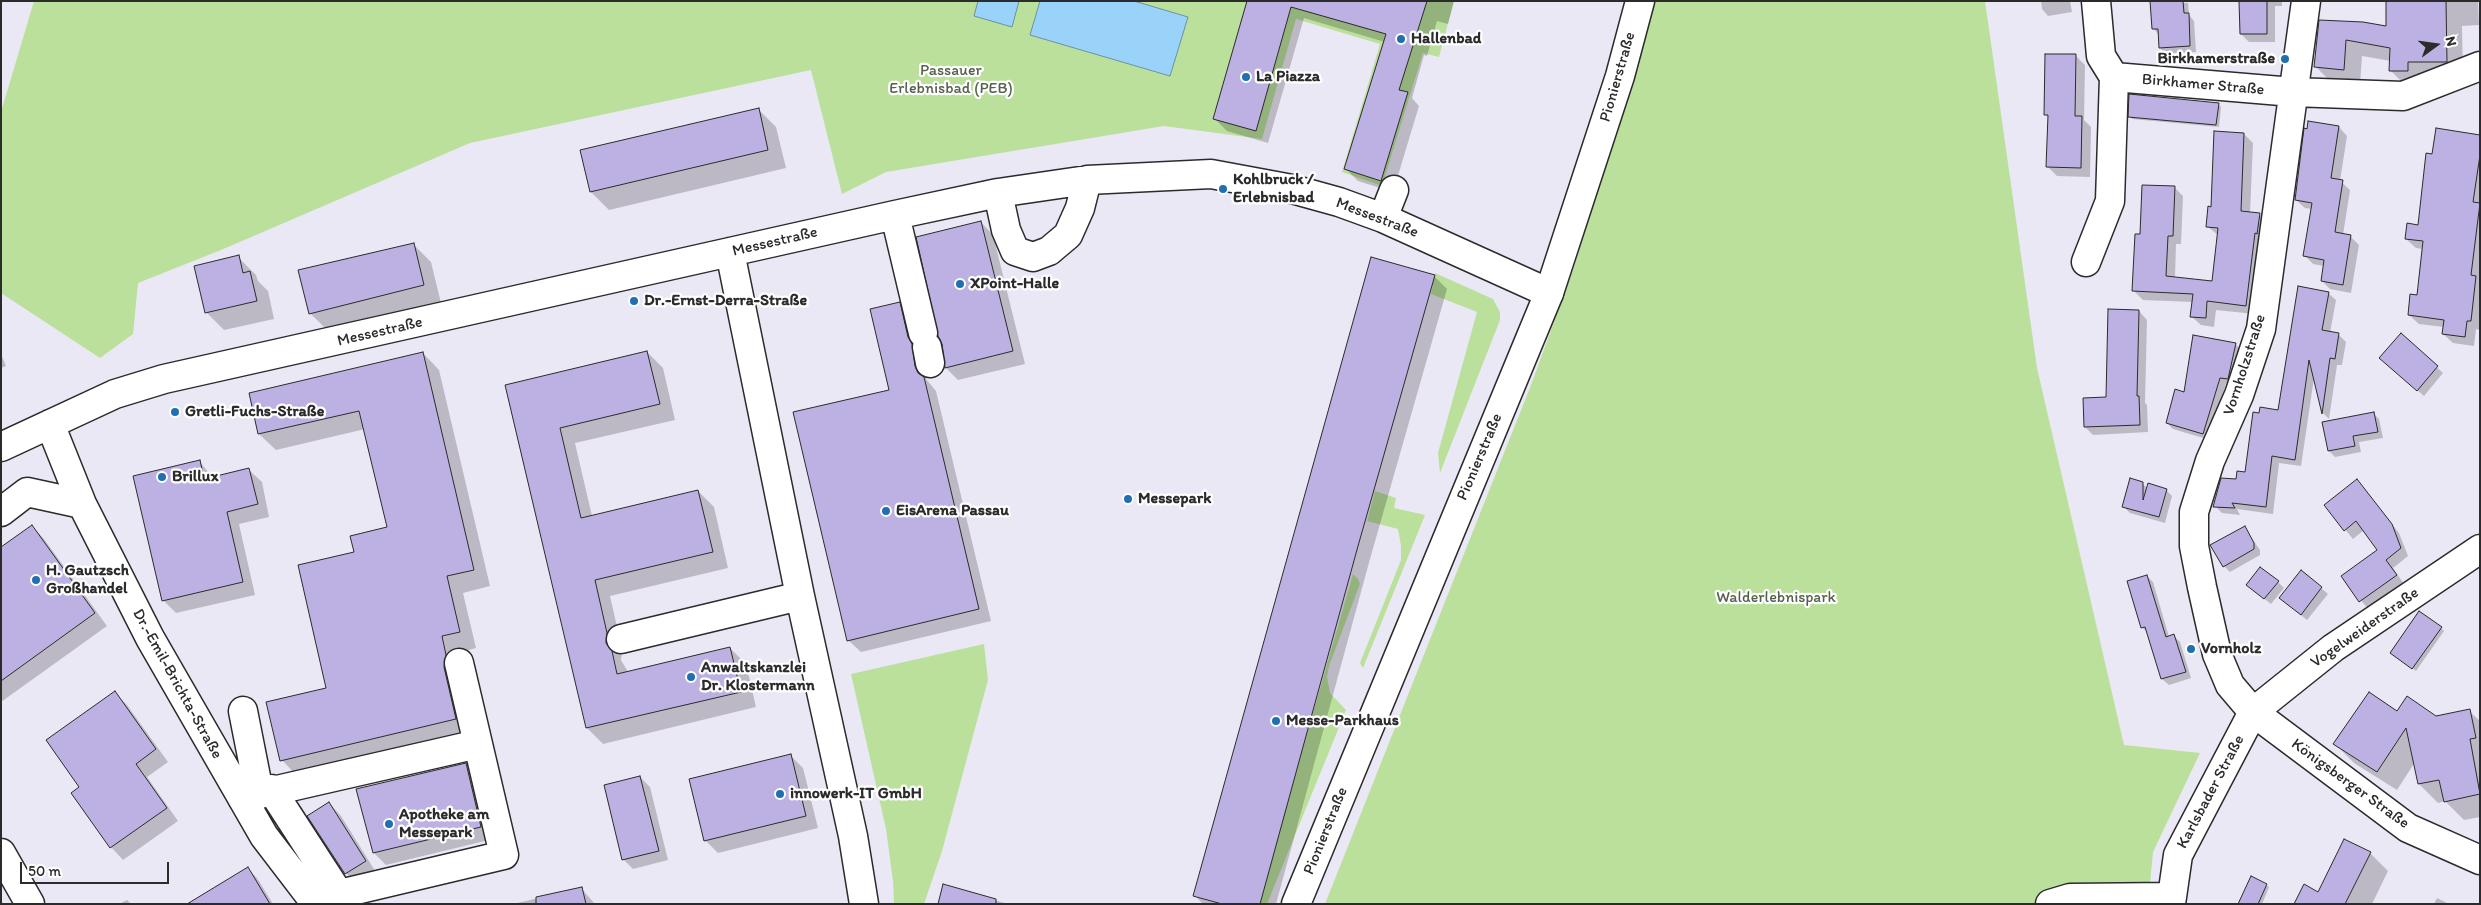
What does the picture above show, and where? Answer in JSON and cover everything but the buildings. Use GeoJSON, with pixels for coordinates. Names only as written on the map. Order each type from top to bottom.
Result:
{"type":"FeatureCollection","features":[{"type":"Feature","properties":{"kind":"street","name":"Pionierstraße"},"geometry":{"type":"LineString","coordinates":[[1296,904],[1549,293],[1620,76],[1640,1]]}},
{"type":"Feature","properties":{"kind":"street"},"geometry":{"type":"LineString","coordinates":[[2086,262],[2110,202],[2114,77],[2101,56],[2096,1]]}},
{"type":"Feature","properties":{"kind":"street","name":"Vornholzstraße"},"geometry":{"type":"LineString","coordinates":[[2253,712],[2230,685],[2217,654],[2194,546],[2194,512],[2210,461],[2239,395],[2261,328],[2306,1]]}},
{"type":"Feature","properties":{"kind":"street","name":"Birkhamer Straße"},"geometry":{"type":"LineString","coordinates":[[2114,77],[2293,92],[2403,96],[2480,66]]}},
{"type":"Feature","properties":{"kind":"street","name":"Messestraße"},"geometry":{"type":"LineString","coordinates":[[1,447],[115,394],[164,380],[894,214],[998,193],[1088,180],[1211,174],[1292,189],[1339,202],[1383,218],[1549,293]]}},
{"type":"Feature","properties":{"kind":"street"},"geometry":{"type":"LineString","coordinates":[[998,193],[1006,230],[1015,251],[1033,257],[1049,251],[1068,235],[1080,208],[1088,180]]}},
{"type":"Feature","properties":{"kind":"street"},"geometry":{"type":"LineString","coordinates":[[1383,218],[1394,190]]}},
{"type":"Feature","properties":{"kind":"street"},"geometry":{"type":"LineString","coordinates":[[894,214],[927,348]]}},
{"type":"Feature","properties":{"kind":"street"},"geometry":{"type":"LineString","coordinates":[[730,252],[800,596],[853,836],[864,904]]}},
{"type":"Feature","properties":{"kind":"street","name":"Dr.-Emil-Brichta-Straße"},"geometry":{"type":"LineString","coordinates":[[50,424],[82,504],[150,638],[258,793],[264,836],[327,901]]}},
{"type":"Feature","properties":{"kind":"street"},"geometry":{"type":"LineString","coordinates":[[1,512],[27,492],[82,504]]}},
{"type":"Feature","properties":{"kind":"street","name":"Vogelweiderstraße"},"geometry":{"type":"LineString","coordinates":[[2253,712],[2333,648],[2480,548]]}},
{"type":"Feature","properties":{"kind":"street"},"geometry":{"type":"LineString","coordinates":[[620,639],[800,596]]}},
{"type":"Feature","properties":{"kind":"street"},"geometry":{"type":"LineString","coordinates":[[327,901],[504,856],[459,663]]}},
{"type":"Feature","properties":{"kind":"street"},"geometry":{"type":"LineString","coordinates":[[243,711],[258,793],[478,744]]}},
{"type":"Feature","properties":{"kind":"street","name":"Königsberger Straße"},"geometry":{"type":"LineString","coordinates":[[2253,712],[2408,828],[2480,860]]}},
{"type":"Feature","properties":{"kind":"street","name":"Karlsbader Straße"},"geometry":{"type":"LineString","coordinates":[[2171,900],[2178,855],[2253,712]]}},
{"type":"Feature","properties":{"kind":"street"},"geometry":{"type":"LineString","coordinates":[[1,853],[30,904]]}},
{"type":"Feature","properties":{"kind":"street"},"geometry":{"type":"LineString","coordinates":[[2050,904],[2070,898],[2171,900]]}},
{"type":"Feature","properties":{"kind":"green space","name":"Passauer Erlebnisbad (PEB)"},"geometry":{"type":"Polygon","coordinates":[[[34,1],[1454,1],[1439,57],[1423,53],[1382,186],[1342,172],[1380,44],[1296,19],[1262,139],[1164,126],[886,172],[842,194],[811,70],[470,143],[221,250],[138,283],[133,334],[100,358],[1,293],[1,112],[34,1]]]}},
{"type":"Feature","properties":{"kind":"green space","name":"Walderlebnispark"},"geometry":{"type":"Polygon","coordinates":[[[1654,1],[1985,1],[2037,368],[2124,745],[2200,753],[2153,852],[2148,904],[1325,904],[1531,385],[1574,267],[1654,1]]]}},
{"type":"Feature","properties":{"kind":"green space"},"geometry":{"type":"Polygon","coordinates":[[[1435,273],[1493,299],[1500,312],[1500,320],[1440,473],[1438,453],[1477,312],[1431,294],[1435,273]]]}},
{"type":"Feature","properties":{"kind":"green space"},"geometry":{"type":"Polygon","coordinates":[[[1375,491],[1396,498],[1394,508],[1425,515],[1363,668],[1360,663],[1401,560],[1398,529],[1367,521],[1375,491]]]}},
{"type":"Feature","properties":{"kind":"green space"},"geometry":{"type":"Polygon","coordinates":[[[1353,574],[1360,584],[1329,666],[1327,677],[1330,693],[1346,710],[1267,904],[1258,904],[1353,574]]]}},
{"type":"Feature","properties":{"kind":"green space"},"geometry":{"type":"Polygon","coordinates":[[[984,644],[988,680],[942,851],[924,904],[894,904],[886,829],[851,674],[984,644]]]}},
{"type":"Feature","properties":{"kind":"water"},"geometry":{"type":"Polygon","coordinates":[[[978,1],[1019,1],[1012,27],[974,16],[978,1]]]}},
{"type":"Feature","properties":{"kind":"water"},"geometry":{"type":"Polygon","coordinates":[[[1040,1],[1134,1],[1188,17],[1170,76],[1030,35],[1040,1]]]}},
{"type":"Feature","properties":{"kind":"place","name":"Hallenbad"},"geometry":{"type":"Point","coordinates":[1401,39]}},
{"type":"Feature","properties":{"kind":"place","name":"Birkhamerstraße"},"geometry":{"type":"Point","coordinates":[2285,59]}},
{"type":"Feature","properties":{"kind":"place","name":"La Piazza"},"geometry":{"type":"Point","coordinates":[1246,77]}},
{"type":"Feature","properties":{"kind":"place","name":"Kohlbruck / Erlebnisbad"},"geometry":{"type":"Point","coordinates":[1223,189]}},
{"type":"Feature","properties":{"kind":"place","name":"XPoint-Halle"},"geometry":{"type":"Point","coordinates":[960,284]}},
{"type":"Feature","properties":{"kind":"place","name":"Dr.-Ernst-Derra-Straße"},"geometry":{"type":"Point","coordinates":[634,301]}},
{"type":"Feature","properties":{"kind":"place","name":"Gretli-Fuchs-Straße"},"geometry":{"type":"Point","coordinates":[175,412]}},
{"type":"Feature","properties":{"kind":"place","name":"Brillux"},"geometry":{"type":"Point","coordinates":[162,477]}},
{"type":"Feature","properties":{"kind":"place","name":"Messepark"},"geometry":{"type":"Point","coordinates":[1128,499]}},
{"type":"Feature","properties":{"kind":"place","name":"EisArena Passau"},"geometry":{"type":"Point","coordinates":[886,511]}},
{"type":"Feature","properties":{"kind":"place","name":"H. Gautzsch Großhandel"},"geometry":{"type":"Point","coordinates":[36,580]}},
{"type":"Feature","properties":{"kind":"place","name":"Vornholz"},"geometry":{"type":"Point","coordinates":[2191,649]}},
{"type":"Feature","properties":{"kind":"place","name":"Anwaltskanzlei Dr. Klostermann"},"geometry":{"type":"Point","coordinates":[691,677]}},
{"type":"Feature","properties":{"kind":"place","name":"Messe-Parkhaus"},"geometry":{"type":"Point","coordinates":[1276,721]}},
{"type":"Feature","properties":{"kind":"place","name":"innowerk-IT GmbH"},"geometry":{"type":"Point","coordinates":[780,794]}},
{"type":"Feature","properties":{"kind":"place","name":"Apotheke am Messepark"},"geometry":{"type":"Point","coordinates":[389,824]}}]}
